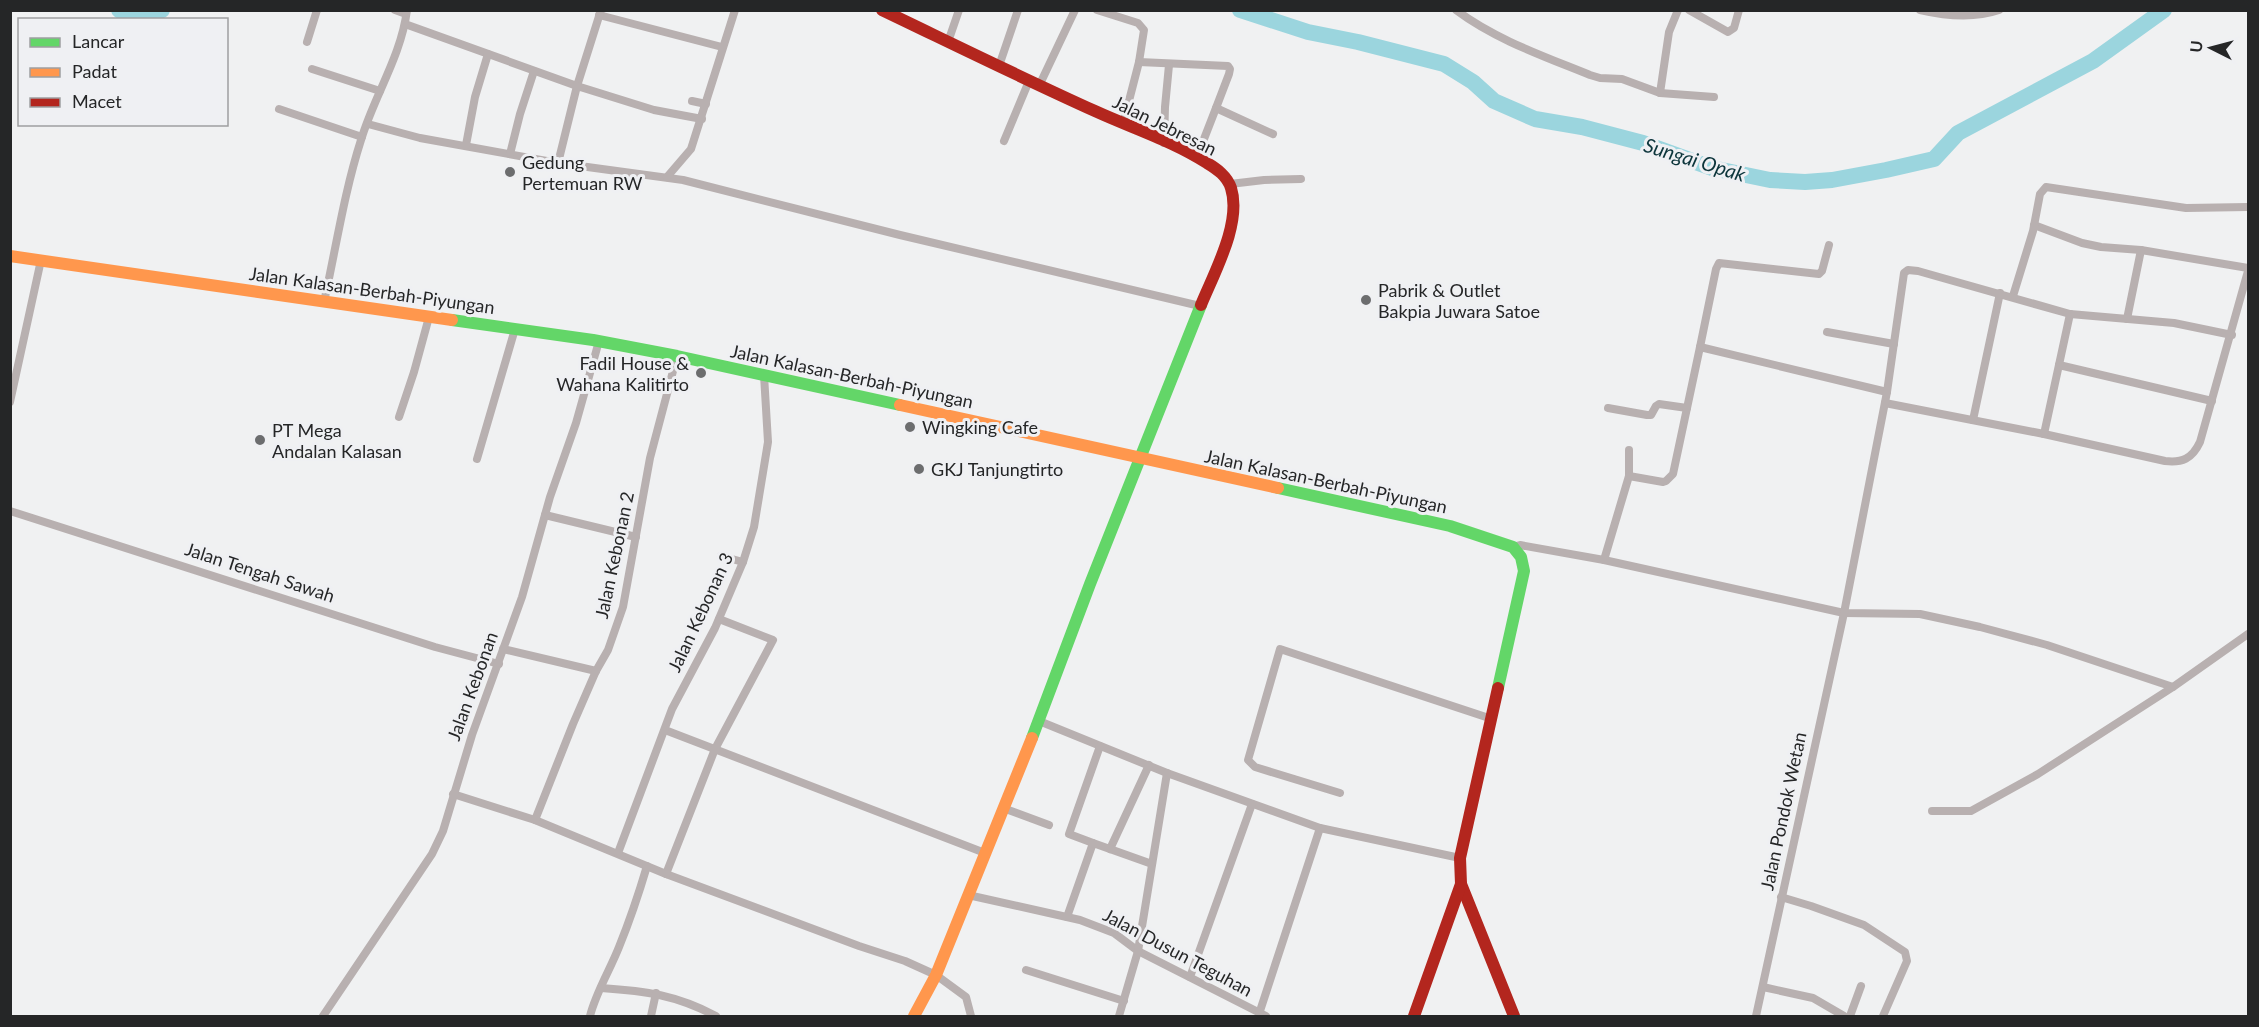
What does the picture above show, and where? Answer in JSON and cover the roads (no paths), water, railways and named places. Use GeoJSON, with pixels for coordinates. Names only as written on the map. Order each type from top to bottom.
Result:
{"type":"FeatureCollection","features":[{"type":"Feature","properties":{"kind":"street"},"geometry":{"type":"LineString","coordinates":[[307,42],[317,10]]}},
{"type":"Feature","properties":{"kind":"street"},"geometry":{"type":"LineString","coordinates":[[324,302],[349,181],[362,137],[402,39],[406,12],[395,10]]}},
{"type":"Feature","properties":{"kind":"street"},"geometry":{"type":"LineString","coordinates":[[667,177],[685,159],[691,149],[735,10]]}},
{"type":"Feature","properties":{"kind":"street","name":"Jalan Jebresan"},"geometry":{"type":"LineString","coordinates":[[882,10],[1034,83],[1197,157],[1224,175],[1230,184]]}},
{"type":"Feature","properties":{"kind":"street"},"geometry":{"type":"LineString","coordinates":[[948,42],[959,10]]}},
{"type":"Feature","properties":{"kind":"street"},"geometry":{"type":"LineString","coordinates":[[999,66],[1018,10]]}},
{"type":"Feature","properties":{"kind":"street"},"geometry":{"type":"LineString","coordinates":[[1004,141],[1075,10]]}},
{"type":"Feature","properties":{"kind":"street"},"geometry":{"type":"LineString","coordinates":[[1097,10],[1142,26],[1144,30],[1139,62],[1123,124]]}},
{"type":"Feature","properties":{"kind":"street"},"geometry":{"type":"LineString","coordinates":[[1456,10],[1468,19],[1527,49],[1590,75],[1622,79],[1660,90],[1714,97]]}},
{"type":"Feature","properties":{"kind":"street"},"geometry":{"type":"LineString","coordinates":[[1689,10],[1728,32],[1734,28],[1739,10]]}},
{"type":"Feature","properties":{"kind":"street"},"geometry":{"type":"LineString","coordinates":[[1920,10],[1947,16],[1984,15],[1999,10]]}},
{"type":"Feature","properties":{"kind":"street"},"geometry":{"type":"LineString","coordinates":[[1660,90],[1669,32],[1675,12]]}},
{"type":"Feature","properties":{"kind":"street"},"geometry":{"type":"LineString","coordinates":[[558,163],[576,86],[600,13],[722,47]]}},
{"type":"Feature","properties":{"kind":"street"},"geometry":{"type":"LineString","coordinates":[[405,24],[576,86],[654,110],[702,119]]}},
{"type":"Feature","properties":{"kind":"street"},"geometry":{"type":"LineString","coordinates":[[465,145],[475,97],[488,54]]}},
{"type":"Feature","properties":{"kind":"street"},"geometry":{"type":"LineString","coordinates":[[1139,62],[1229,67],[1229,74],[1197,157]]}},
{"type":"Feature","properties":{"kind":"street"},"geometry":{"type":"LineString","coordinates":[[1164,143],[1170,65]]}},
{"type":"Feature","properties":{"kind":"street"},"geometry":{"type":"LineString","coordinates":[[312,69],[380,91]]}},
{"type":"Feature","properties":{"kind":"street"},"geometry":{"type":"LineString","coordinates":[[510,154],[534,71]]}},
{"type":"Feature","properties":{"kind":"street"},"geometry":{"type":"LineString","coordinates":[[692,101],[706,104]]}},
{"type":"Feature","properties":{"kind":"street"},"geometry":{"type":"LineString","coordinates":[[1216,108],[1273,134]]}},
{"type":"Feature","properties":{"kind":"street"},"geometry":{"type":"LineString","coordinates":[[279,109],[362,137]]}},
{"type":"Feature","properties":{"kind":"street"},"geometry":{"type":"LineString","coordinates":[[368,124],[420,138],[558,163],[667,177],[1200,306]]}},
{"type":"Feature","properties":{"kind":"street"},"geometry":{"type":"LineString","coordinates":[[914,1017],[936,975],[1039,721],[1139,458],[1231,230],[1234,207],[1230,184],[1256,180],[1301,179]]}},
{"type":"Feature","properties":{"kind":"street"},"geometry":{"type":"LineString","coordinates":[[2013,296],[2034,225],[2040,194],[2046,187],[2186,208],[2248,207]]}},
{"type":"Feature","properties":{"kind":"street"},"geometry":{"type":"LineString","coordinates":[[1885,403],[2044,434],[2165,461],[2179,462],[2197,450],[2232,335],[2248,270],[2141,250],[2101,247],[2082,243],[2034,225]]}},
{"type":"Feature","properties":{"kind":"street"},"geometry":{"type":"LineString","coordinates":[[1629,476],[1663,482],[1671,477],[1719,263],[1819,274],[1822,271],[1829,245]]}},
{"type":"Feature","properties":{"kind":"street"},"geometry":{"type":"LineString","coordinates":[[2127,319],[2141,250]]}},
{"type":"Feature","properties":{"kind":"street","name":"Jalan Kalasan-Berbah-Piyungan"},"geometry":{"type":"LineString","coordinates":[[10,256],[599,341],[677,356],[1450,526],[1513,547]]}},
{"type":"Feature","properties":{"kind":"street"},"geometry":{"type":"LineString","coordinates":[[10,402],[41,261]]}},
{"type":"Feature","properties":{"kind":"street","name":"Jalan Pondok Wetan"},"geometry":{"type":"LineString","coordinates":[[1756,1017],[1844,612],[1887,392],[1904,273],[1908,270],[1918,271],[2000,293]]}},
{"type":"Feature","properties":{"kind":"street"},"geometry":{"type":"LineString","coordinates":[[1973,420],[2000,293],[2070,314],[2182,324],[2232,335]]}},
{"type":"Feature","properties":{"kind":"street"},"geometry":{"type":"LineString","coordinates":[[2044,434],[2070,314]]}},
{"type":"Feature","properties":{"kind":"street"},"geometry":{"type":"LineString","coordinates":[[399,417],[429,317]]}},
{"type":"Feature","properties":{"kind":"street"},"geometry":{"type":"LineString","coordinates":[[477,459],[515,329]]}},
{"type":"Feature","properties":{"kind":"street"},"geometry":{"type":"LineString","coordinates":[[1827,332],[1894,344]]}},
{"type":"Feature","properties":{"kind":"street","name":"Jalan Kebonan"},"geometry":{"type":"LineString","coordinates":[[323,1017],[432,854],[443,831],[453,794],[522,597],[599,341]]}},
{"type":"Feature","properties":{"kind":"street"},"geometry":{"type":"LineString","coordinates":[[1700,347],[1887,392]]}},
{"type":"Feature","properties":{"kind":"street","name":"Jalan Kebonan 2"},"geometry":{"type":"LineString","coordinates":[[535,820],[573,724],[596,671],[608,650],[623,607],[632,571],[650,458],[677,356]]}},
{"type":"Feature","properties":{"kind":"street"},"geometry":{"type":"LineString","coordinates":[[2059,365],[2212,400]]}},
{"type":"Feature","properties":{"kind":"street","name":"Jalan Kebonan 3"},"geometry":{"type":"LineString","coordinates":[[618,853],[680,693],[719,619],[743,562],[754,527],[768,442],[764,375]]}},
{"type":"Feature","properties":{"kind":"street"},"geometry":{"type":"LineString","coordinates":[[1608,408],[1650,415],[1659,404],[1687,408]]}},
{"type":"Feature","properties":{"kind":"street"},"geometry":{"type":"LineString","coordinates":[[1604,560],[1629,476],[1629,450]]}},
{"type":"Feature","properties":{"kind":"street","name":"Jalan Tengah Sawah"},"geometry":{"type":"LineString","coordinates":[[10,511],[435,646],[499,664]]}},
{"type":"Feature","properties":{"kind":"street"},"geometry":{"type":"LineString","coordinates":[[545,515],[636,537]]}},
{"type":"Feature","properties":{"kind":"street"},"geometry":{"type":"LineString","coordinates":[[1514,1017],[1461,884],[1460,858],[1524,571],[1521,557],[1513,547],[1521,545],[1604,560],[1844,612],[1920,614],[2047,645],[2173,687]]}},
{"type":"Feature","properties":{"kind":"street"},"geometry":{"type":"LineString","coordinates":[[721,556],[743,562]]}},
{"type":"Feature","properties":{"kind":"street"},"geometry":{"type":"LineString","coordinates":[[666,874],[715,749],[773,640],[719,619]]}},
{"type":"Feature","properties":{"kind":"street"},"geometry":{"type":"LineString","coordinates":[[1932,811],[1971,811],[2038,774],[2173,687],[2248,634]]}},
{"type":"Feature","properties":{"kind":"street"},"geometry":{"type":"LineString","coordinates":[[503,649],[596,671]]}},
{"type":"Feature","properties":{"kind":"street"},"geometry":{"type":"LineString","coordinates":[[1340,793],[1255,767],[1248,760],[1280,649],[1492,719]]}},
{"type":"Feature","properties":{"kind":"street"},"geometry":{"type":"LineString","coordinates":[[1039,721],[1167,773],[1320,828],[1460,858]]}},
{"type":"Feature","properties":{"kind":"street"},"geometry":{"type":"LineString","coordinates":[[665,730],[985,853]]}},
{"type":"Feature","properties":{"kind":"street"},"geometry":{"type":"LineString","coordinates":[[1100,746],[1069,834],[1152,864]]}},
{"type":"Feature","properties":{"kind":"street"},"geometry":{"type":"LineString","coordinates":[[1110,849],[1149,765]]}},
{"type":"Feature","properties":{"kind":"street"},"geometry":{"type":"LineString","coordinates":[[1119,1017],[1138,951],[1167,773]]}},
{"type":"Feature","properties":{"kind":"street"},"geometry":{"type":"LineString","coordinates":[[453,794],[535,820],[666,874],[905,961],[936,975],[966,998],[970,1017]]}},
{"type":"Feature","properties":{"kind":"street"},"geometry":{"type":"LineString","coordinates":[[1190,977],[1252,804]]}},
{"type":"Feature","properties":{"kind":"street"},"geometry":{"type":"LineString","coordinates":[[1003,808],[1049,825]]}},
{"type":"Feature","properties":{"kind":"street"},"geometry":{"type":"LineString","coordinates":[[1262,1015],[1320,828]]}},
{"type":"Feature","properties":{"kind":"street"},"geometry":{"type":"LineString","coordinates":[[1067,917],[1093,843]]}},
{"type":"Feature","properties":{"kind":"street"},"geometry":{"type":"LineString","coordinates":[[590,1017],[594,999],[602,988],[623,937],[648,866]]}},
{"type":"Feature","properties":{"kind":"street"},"geometry":{"type":"LineString","coordinates":[[1414,1017],[1461,884]]}},
{"type":"Feature","properties":{"kind":"street","name":"Jalan Dusun Teguhan"},"geometry":{"type":"LineString","coordinates":[[968,895],[1067,917],[1114,933],[1138,951],[1262,1015]]}},
{"type":"Feature","properties":{"kind":"street"},"geometry":{"type":"LineString","coordinates":[[1781,897],[1864,925],[1905,952],[1907,961],[1883,1017]]}},
{"type":"Feature","properties":{"kind":"street"},"geometry":{"type":"LineString","coordinates":[[1453,908],[1471,908]]}},
{"type":"Feature","properties":{"kind":"street"},"geometry":{"type":"LineString","coordinates":[[1026,970],[1124,1000]]}},
{"type":"Feature","properties":{"kind":"street"},"geometry":{"type":"LineString","coordinates":[[1850,1017],[1861,986]]}},
{"type":"Feature","properties":{"kind":"street"},"geometry":{"type":"LineString","coordinates":[[1762,987],[1813,998],[1844,1017]]}},
{"type":"Feature","properties":{"kind":"street"},"geometry":{"type":"LineString","coordinates":[[602,988],[656,993],[695,1005],[716,1017]]}},
{"type":"Feature","properties":{"kind":"street"},"geometry":{"type":"LineString","coordinates":[[651,1017],[656,993]]}},
{"type":"Feature","properties":{"kind":"waterway"},"geometry":{"type":"LineString","coordinates":[[119,10],[135,17],[152,15],[162,10]]}},
{"type":"Feature","properties":{"kind":"waterway","name":"Sungai Opak"},"geometry":{"type":"LineString","coordinates":[[1240,10],[1308,32],[1444,64],[1473,82],[1494,101],[1535,119],[1582,127],[1643,143],[1712,168],[1770,180],[1805,182],[1832,180],[1934,159],[1958,133],[2093,61],[2164,10]]}},
{"type":"Feature","properties":{"kind":"place","name":"Gedung Pertemuan RW"},"geometry":{"type":"Point","coordinates":[510,172]}},
{"type":"Feature","properties":{"kind":"place","name":"Pabrik & Outlet Bakpia Juwara Satoe"},"geometry":{"type":"Point","coordinates":[1366,300]}},
{"type":"Feature","properties":{"kind":"place","name":"Fadil House & Wahana Kalitirto"},"geometry":{"type":"Point","coordinates":[701,373]}},
{"type":"Feature","properties":{"kind":"place","name":"Wingking Cafe"},"geometry":{"type":"Point","coordinates":[910,427]}},
{"type":"Feature","properties":{"kind":"place","name":"PT Mega Andalan Kalasan"},"geometry":{"type":"Point","coordinates":[260,440]}},
{"type":"Feature","properties":{"kind":"place","name":"GKJ Tanjungtirto"},"geometry":{"type":"Point","coordinates":[919,469]}}]}
